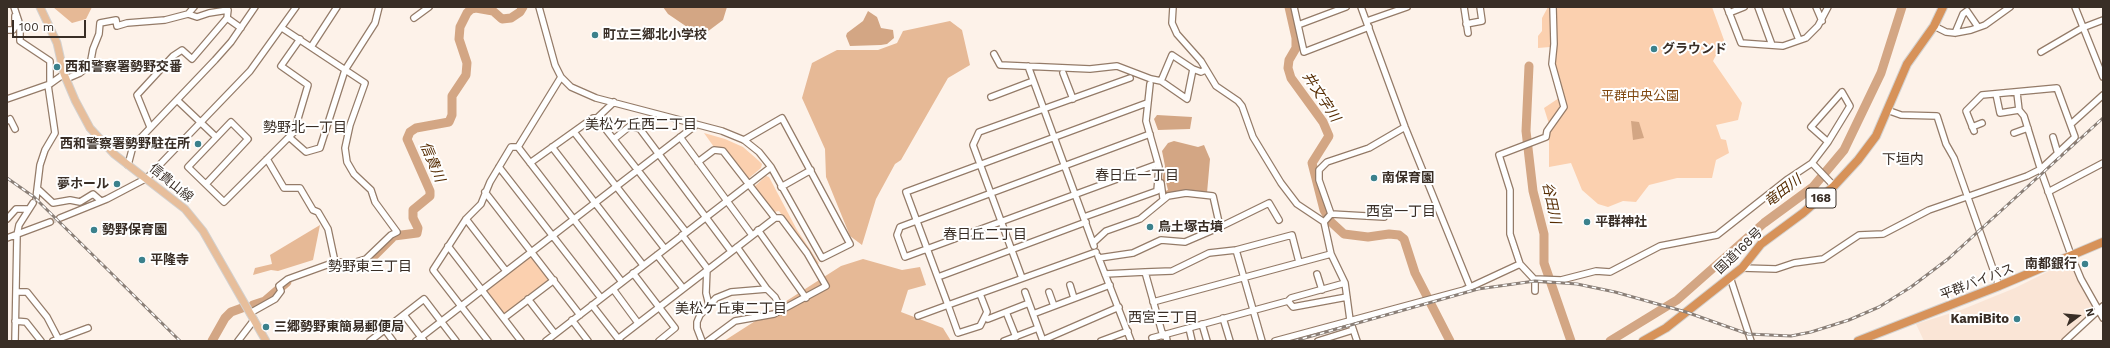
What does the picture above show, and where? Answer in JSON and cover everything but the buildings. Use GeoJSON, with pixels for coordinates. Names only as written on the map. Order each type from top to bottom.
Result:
{"type":"FeatureCollection","features":[{"type":"Feature","properties":{"kind":"highway","name":"国道168号"},"geometry":{"type":"LineString","coordinates":[[1643,341],[1666,328],[1742,268],[1761,244],[1804,213],[1834,186],[1858,160],[1876,136],[1907,64],[1934,26],[1943,7]]}},
{"type":"Feature","properties":{"kind":"highway","name":"平群バイパス"},"geometry":{"type":"LineString","coordinates":[[1858,341],[1999,286],[2103,242]]}},
{"type":"Feature","properties":{"kind":"main road","name":"信貴山線"},"geometry":{"type":"LineString","coordinates":[[40,7],[58,43],[65,76],[82,116],[90,128],[100,142],[185,209],[203,231],[266,341]]}},
{"type":"Feature","properties":{"kind":"street"},"geometry":{"type":"LineString","coordinates":[[188,14],[194,7]]}},
{"type":"Feature","properties":{"kind":"street"},"geometry":{"type":"LineString","coordinates":[[128,165],[133,146],[215,60],[241,28],[255,7]]}},
{"type":"Feature","properties":{"kind":"street"},"geometry":{"type":"LineString","coordinates":[[60,218],[101,201],[147,178],[250,71],[296,7]]}},
{"type":"Feature","properties":{"kind":"street"},"geometry":{"type":"LineString","coordinates":[[311,47],[337,7]]}},
{"type":"Feature","properties":{"kind":"street"},"geometry":{"type":"LineString","coordinates":[[289,137],[306,152],[320,148],[345,70],[375,23],[379,7]]}},
{"type":"Feature","properties":{"kind":"street"},"geometry":{"type":"LineString","coordinates":[[414,18],[429,7]]}},
{"type":"Feature","properties":{"kind":"street"},"geometry":{"type":"LineString","coordinates":[[539,7],[555,65],[561,77],[571,87],[614,102],[722,131],[744,140],[759,152],[771,167],[822,258],[850,244],[782,118],[744,140]]}},
{"type":"Feature","properties":{"kind":"street"},"geometry":{"type":"LineString","coordinates":[[1173,7],[1172,23],[1177,34],[1201,61],[1205,70],[1216,86],[1238,101],[1242,106],[1253,137],[1288,194],[1298,204],[1327,218],[1336,216],[1384,217]]}},
{"type":"Feature","properties":{"kind":"street"},"geometry":{"type":"LineString","coordinates":[[1294,7],[1304,52],[1407,7]]}},
{"type":"Feature","properties":{"kind":"street"},"geometry":{"type":"LineString","coordinates":[[1298,25],[1346,7]]}},
{"type":"Feature","properties":{"kind":"street"},"geometry":{"type":"LineString","coordinates":[[1361,7],[1405,127],[1470,287]]}},
{"type":"Feature","properties":{"kind":"street"},"geometry":{"type":"LineString","coordinates":[[1464,7],[1468,33]]}},
{"type":"Feature","properties":{"kind":"street"},"geometry":{"type":"LineString","coordinates":[[1466,24],[1482,21],[1480,7]]}},
{"type":"Feature","properties":{"kind":"street"},"geometry":{"type":"LineString","coordinates":[[1553,7],[1554,44],[1552,64],[1564,107],[1547,131],[1546,137],[1499,155],[1510,190],[1510,234],[1520,264],[1535,279],[1561,280],[1596,271],[1610,272],[1660,246],[1717,235],[1788,179],[1812,164],[1828,142],[1850,106],[1842,92],[1811,127],[1828,142]]}},
{"type":"Feature","properties":{"kind":"street"},"geometry":{"type":"LineString","coordinates":[[1744,7],[1728,10],[1741,43],[1783,46],[1806,38],[1822,21],[1828,7]]}},
{"type":"Feature","properties":{"kind":"street"},"geometry":{"type":"LineString","coordinates":[[1758,7],[1772,45]]}},
{"type":"Feature","properties":{"kind":"street"},"geometry":{"type":"LineString","coordinates":[[1786,7],[1799,40]]}},
{"type":"Feature","properties":{"kind":"street"},"geometry":{"type":"LineString","coordinates":[[1816,7],[1822,21]]}},
{"type":"Feature","properties":{"kind":"street"},"geometry":{"type":"LineString","coordinates":[[1934,26],[1946,32],[1955,33],[1985,25],[2010,7]]}},
{"type":"Feature","properties":{"kind":"street"},"geometry":{"type":"LineString","coordinates":[[2075,7],[2082,28],[2103,77]]}},
{"type":"Feature","properties":{"kind":"street"},"geometry":{"type":"LineString","coordinates":[[7,30],[13,30],[15,27],[15,9]]}},
{"type":"Feature","properties":{"kind":"street"},"geometry":{"type":"LineString","coordinates":[[15,9],[20,25],[20,41],[50,61],[49,85],[55,133],[45,150],[40,165],[39,190],[36,198]]}},
{"type":"Feature","properties":{"kind":"street"},"geometry":{"type":"LineString","coordinates":[[7,98],[49,85],[65,76],[80,73],[90,65],[93,48],[99,34],[100,23],[116,20],[117,26],[127,23],[165,20],[188,14],[197,17],[209,13],[228,10],[227,18],[192,59],[182,50],[173,56],[137,94],[150,127]]}},
{"type":"Feature","properties":{"kind":"street"},"geometry":{"type":"LineString","coordinates":[[1955,33],[1967,11],[1978,27]]}},
{"type":"Feature","properties":{"kind":"street"},"geometry":{"type":"LineString","coordinates":[[227,18],[241,28]]}},
{"type":"Feature","properties":{"kind":"street"},"geometry":{"type":"LineString","coordinates":[[2041,52],[2082,28],[2103,20]]}},
{"type":"Feature","properties":{"kind":"street"},"geometry":{"type":"LineString","coordinates":[[250,313],[275,299],[281,291],[279,286],[288,279],[335,262],[356,262],[366,259],[390,235],[397,232],[375,202],[368,187],[354,174],[347,162],[345,148],[350,124],[365,83],[282,28]]}},
{"type":"Feature","properties":{"kind":"street"},"geometry":{"type":"LineString","coordinates":[[206,184],[248,139],[231,122],[188,167],[224,202],[294,132],[308,85],[281,66],[300,39]]}},
{"type":"Feature","properties":{"kind":"street"},"geometry":{"type":"LineString","coordinates":[[994,54],[1000,65],[1090,69],[1117,66],[1151,79],[1161,81],[1186,99],[1193,68]]}},
{"type":"Feature","properties":{"kind":"street"},"geometry":{"type":"LineString","coordinates":[[1161,81],[1172,55],[1201,72],[1205,70]]}},
{"type":"Feature","properties":{"kind":"street"},"geometry":{"type":"LineString","coordinates":[[1028,66],[1093,244],[1119,307],[1131,341]]}},
{"type":"Feature","properties":{"kind":"street"},"geometry":{"type":"LineString","coordinates":[[1063,73],[1073,99]]}},
{"type":"Feature","properties":{"kind":"street"},"geometry":{"type":"LineString","coordinates":[[518,147],[561,77]]}},
{"type":"Feature","properties":{"kind":"street"},"geometry":{"type":"LineString","coordinates":[[1022,278],[973,145],[979,132],[1130,78]]}},
{"type":"Feature","properties":{"kind":"street"},"geometry":{"type":"LineString","coordinates":[[991,97],[1033,81]]}},
{"type":"Feature","properties":{"kind":"street"},"geometry":{"type":"LineString","coordinates":[[938,277],[1012,250],[1157,190],[1158,164],[1146,120],[1150,84]]}},
{"type":"Feature","properties":{"kind":"street"},"geometry":{"type":"LineString","coordinates":[[1742,268],[1776,269],[1794,263],[1818,261],[1859,235],[1883,234],[1929,210],[2027,176],[2041,169],[2075,137],[2058,88],[2017,93],[1982,95],[1966,111],[1973,129],[1982,123]]}},
{"type":"Feature","properties":{"kind":"street"},"geometry":{"type":"LineString","coordinates":[[2017,93],[2019,110],[2024,116],[2048,192],[2071,255],[2081,279],[2103,318]]}},
{"type":"Feature","properties":{"kind":"street"},"geometry":{"type":"LineString","coordinates":[[1996,94],[2000,113],[2019,110]]}},
{"type":"Feature","properties":{"kind":"street"},"geometry":{"type":"LineString","coordinates":[[2071,124],[2103,94]]}},
{"type":"Feature","properties":{"kind":"street"},"geometry":{"type":"LineString","coordinates":[[177,100],[216,137]]}},
{"type":"Feature","properties":{"kind":"street"},"geometry":{"type":"LineString","coordinates":[[530,163],[593,118],[597,118],[614,102]]}},
{"type":"Feature","properties":{"kind":"street"},"geometry":{"type":"LineString","coordinates":[[980,294],[987,312],[980,326],[958,333],[906,192],[1147,103]]}},
{"type":"Feature","properties":{"kind":"street"},"geometry":{"type":"LineString","coordinates":[[1887,110],[1901,115],[1937,116],[1999,286]]}},
{"type":"Feature","properties":{"kind":"street"},"geometry":{"type":"LineString","coordinates":[[597,118],[684,234],[707,270],[706,293],[709,305]]}},
{"type":"Feature","properties":{"kind":"street"},"geometry":{"type":"LineString","coordinates":[[7,121],[10,119],[15,129]]}},
{"type":"Feature","properties":{"kind":"street"},"geometry":{"type":"LineString","coordinates":[[416,341],[423,339],[461,306],[696,125]]}},
{"type":"Feature","properties":{"kind":"street"},"geometry":{"type":"LineString","coordinates":[[614,139],[630,126],[640,129],[731,251]]}},
{"type":"Feature","properties":{"kind":"street"},"geometry":{"type":"LineString","coordinates":[[1357,341],[1350,320],[1345,283],[1331,254],[1327,218],[1319,180],[1319,170],[1328,162],[1369,148],[1405,127]]}},
{"type":"Feature","properties":{"kind":"street"},"geometry":{"type":"LineString","coordinates":[[2014,133],[2028,128]]}},
{"type":"Feature","properties":{"kind":"street"},"geometry":{"type":"LineString","coordinates":[[574,132],[665,249]]}},
{"type":"Feature","properties":{"kind":"street"},"geometry":{"type":"LineString","coordinates":[[1150,134],[917,220],[900,227],[897,236],[905,257],[1158,164]]}},
{"type":"Feature","properties":{"kind":"street"},"geometry":{"type":"LineString","coordinates":[[680,137],[752,235]]}},
{"type":"Feature","properties":{"kind":"street"},"geometry":{"type":"LineString","coordinates":[[2053,137],[2058,154]]}},
{"type":"Feature","properties":{"kind":"street"},"geometry":{"type":"LineString","coordinates":[[488,341],[433,270],[466,219],[481,204],[485,192],[511,147],[518,147]]}},
{"type":"Feature","properties":{"kind":"street"},"geometry":{"type":"LineString","coordinates":[[518,147],[622,282]]}},
{"type":"Feature","properties":{"kind":"street"},"geometry":{"type":"LineString","coordinates":[[552,148],[644,265]]}},
{"type":"Feature","properties":{"kind":"street"},"geometry":{"type":"LineString","coordinates":[[1157,148],[1161,165],[1160,175],[1163,198]]}},
{"type":"Feature","properties":{"kind":"street"},"geometry":{"type":"LineString","coordinates":[[698,162],[714,150],[723,151],[775,218]]}},
{"type":"Feature","properties":{"kind":"street"},"geometry":{"type":"LineString","coordinates":[[267,159],[284,188],[300,188],[313,210],[318,212],[328,228],[335,262]]}},
{"type":"Feature","properties":{"kind":"street"},"geometry":{"type":"LineString","coordinates":[[2048,192],[2103,163]]}},
{"type":"Feature","properties":{"kind":"street"},"geometry":{"type":"LineString","coordinates":[[1812,164],[1834,186]]}},
{"type":"Feature","properties":{"kind":"street"},"geometry":{"type":"LineString","coordinates":[[499,167],[601,298]]}},
{"type":"Feature","properties":{"kind":"street"},"geometry":{"type":"LineString","coordinates":[[546,341],[771,167]]}},
{"type":"Feature","properties":{"kind":"street"},"geometry":{"type":"LineString","coordinates":[[781,187],[811,170]]}},
{"type":"Feature","properties":{"kind":"street"},"geometry":{"type":"LineString","coordinates":[[39,190],[53,203],[70,200],[80,202],[95,196],[101,201]]}},
{"type":"Feature","properties":{"kind":"street"},"geometry":{"type":"LineString","coordinates":[[485,192],[580,314]]}},
{"type":"Feature","properties":{"kind":"street"},"geometry":{"type":"LineString","coordinates":[[1093,244],[1106,231],[1140,218],[1163,198],[1186,193],[1213,196],[1220,227]]}},
{"type":"Feature","properties":{"kind":"street"},"geometry":{"type":"LineString","coordinates":[[15,341],[17,235],[19,225],[33,203]]}},
{"type":"Feature","properties":{"kind":"street"},"geometry":{"type":"LineString","coordinates":[[1099,258],[1133,252],[1161,240],[1184,242],[1220,227],[1269,203],[1279,220]]}},
{"type":"Feature","properties":{"kind":"street"},"geometry":{"type":"LineString","coordinates":[[7,219],[16,209],[29,209]]}},
{"type":"Feature","properties":{"kind":"street"},"geometry":{"type":"LineString","coordinates":[[592,305],[619,340],[638,323],[758,230],[775,218],[781,218],[807,253],[826,286],[782,311],[774,314],[736,321],[708,341]]}},
{"type":"Feature","properties":{"kind":"street"},"geometry":{"type":"LineString","coordinates":[[466,219],[506,271]]}},
{"type":"Feature","properties":{"kind":"street"},"geometry":{"type":"LineString","coordinates":[[7,238],[50,222]]}},
{"type":"Feature","properties":{"kind":"street"},"geometry":{"type":"LineString","coordinates":[[758,230],[806,298]]}},
{"type":"Feature","properties":{"kind":"street"},"geometry":{"type":"LineString","coordinates":[[1105,274],[1172,271],[1209,253],[1236,250],[1292,235],[1299,262]]}},
{"type":"Feature","properties":{"kind":"street"},"geometry":{"type":"LineString","coordinates":[[448,246],[521,341]]}},
{"type":"Feature","properties":{"kind":"street"},"geometry":{"type":"LineString","coordinates":[[737,247],[767,289],[775,296],[782,311]]}},
{"type":"Feature","properties":{"kind":"street"},"geometry":{"type":"LineString","coordinates":[[1236,250],[1262,341]]}},
{"type":"Feature","properties":{"kind":"street"},"geometry":{"type":"LineString","coordinates":[[918,316],[1096,252]]}},
{"type":"Feature","properties":{"kind":"street"},"geometry":{"type":"LineString","coordinates":[[1153,302],[1331,254]]}},
{"type":"Feature","properties":{"kind":"street"},"geometry":{"type":"LineString","coordinates":[[657,255],[684,288]]}},
{"type":"Feature","properties":{"kind":"street"},"geometry":{"type":"LineString","coordinates":[[1275,341],[1470,287],[1520,264]]}},
{"type":"Feature","properties":{"kind":"street"},"geometry":{"type":"LineString","coordinates":[[1145,272],[1153,302],[1164,335],[1168,341]]}},
{"type":"Feature","properties":{"kind":"street"},"geometry":{"type":"LineString","coordinates":[[633,273],[675,328],[659,341]]}},
{"type":"Feature","properties":{"kind":"street"},"geometry":{"type":"LineString","coordinates":[[1317,274],[1322,290]]}},
{"type":"Feature","properties":{"kind":"street"},"geometry":{"type":"LineString","coordinates":[[1730,277],[1751,341]]}},
{"type":"Feature","properties":{"kind":"street"},"geometry":{"type":"LineString","coordinates":[[1535,279],[1535,291]]}},
{"type":"Feature","properties":{"kind":"street"},"geometry":{"type":"LineString","coordinates":[[504,318],[554,280]]}},
{"type":"Feature","properties":{"kind":"street"},"geometry":{"type":"LineString","coordinates":[[1153,341],[1152,338],[1288,301],[1291,298],[1345,283]]}},
{"type":"Feature","properties":{"kind":"street"},"geometry":{"type":"LineString","coordinates":[[1070,285],[1074,298]]}},
{"type":"Feature","properties":{"kind":"street"},"geometry":{"type":"LineString","coordinates":[[1033,314],[1110,285]]}},
{"type":"Feature","properties":{"kind":"street"},"geometry":{"type":"LineString","coordinates":[[613,289],[638,323]]}},
{"type":"Feature","properties":{"kind":"street"},"geometry":{"type":"LineString","coordinates":[[702,341],[697,328],[697,322],[709,305],[722,295],[767,289]]}},
{"type":"Feature","properties":{"kind":"street"},"geometry":{"type":"LineString","coordinates":[[16,292],[27,292],[47,317],[56,340],[88,328]]}},
{"type":"Feature","properties":{"kind":"street"},"geometry":{"type":"LineString","coordinates":[[1025,292],[1043,340],[1119,307]]}},
{"type":"Feature","properties":{"kind":"street"},"geometry":{"type":"LineString","coordinates":[[1049,292],[1054,306]]}},
{"type":"Feature","properties":{"kind":"street"},"geometry":{"type":"LineString","coordinates":[[1288,301],[1293,308],[1347,297]]}},
{"type":"Feature","properties":{"kind":"street"},"geometry":{"type":"LineString","coordinates":[[370,341],[424,299],[456,341]]}},
{"type":"Feature","properties":{"kind":"street"},"geometry":{"type":"LineString","coordinates":[[528,299],[553,337]]}},
{"type":"Feature","properties":{"kind":"street"},"geometry":{"type":"LineString","coordinates":[[988,319],[1030,303]]}},
{"type":"Feature","properties":{"kind":"street"},"geometry":{"type":"LineString","coordinates":[[2065,341],[2103,306]]}},
{"type":"Feature","properties":{"kind":"street"},"geometry":{"type":"LineString","coordinates":[[1006,312],[1016,337]]}},
{"type":"Feature","properties":{"kind":"street"},"geometry":{"type":"LineString","coordinates":[[404,315],[423,339]]}},
{"type":"Feature","properties":{"kind":"street"},"geometry":{"type":"LineString","coordinates":[[1223,318],[1230,341]]}},
{"type":"Feature","properties":{"kind":"street"},"geometry":{"type":"LineString","coordinates":[[238,341],[254,320]]}},
{"type":"Feature","properties":{"kind":"street"},"geometry":{"type":"LineString","coordinates":[[572,320],[588,341]]}},
{"type":"Feature","properties":{"kind":"street"},"geometry":{"type":"LineString","coordinates":[[15,321],[26,322],[41,341]]}},
{"type":"Feature","properties":{"kind":"street"},"geometry":{"type":"LineString","coordinates":[[1202,324],[1207,341]]}},
{"type":"Feature","properties":{"kind":"street"},"geometry":{"type":"LineString","coordinates":[[1004,341],[1038,328]]}},
{"type":"Feature","properties":{"kind":"street"},"geometry":{"type":"LineString","coordinates":[[1188,328],[1192,341]]}},
{"type":"Feature","properties":{"kind":"street"},"geometry":{"type":"LineString","coordinates":[[384,330],[393,341]]}},
{"type":"Feature","properties":{"kind":"street"},"geometry":{"type":"LineString","coordinates":[[1318,341],[1353,330]]}},
{"type":"Feature","properties":{"kind":"street"},"geometry":{"type":"LineString","coordinates":[[1101,341],[1128,331]]}},
{"type":"Feature","properties":{"kind":"shaded area"},"geometry":{"type":"Polygon","coordinates":[[[53,7],[92,7],[86,19],[72,23],[53,7]]]}},
{"type":"Feature","properties":{"kind":"shaded area"},"geometry":{"type":"Polygon","coordinates":[[[663,7],[727,7],[723,20],[703,35],[693,31],[668,14],[663,7]]]}},
{"type":"Feature","properties":{"kind":"shaded area"},"geometry":{"type":"Polygon","coordinates":[[[868,11],[877,17],[881,28],[893,30],[894,38],[887,44],[850,46],[846,36],[847,33],[863,21],[868,11]]]}},
{"type":"Feature","properties":{"kind":"shaded area"},"geometry":{"type":"Polygon","coordinates":[[[950,21],[962,30],[970,65],[948,78],[901,160],[895,164],[876,199],[862,245],[850,236],[826,177],[825,149],[802,98],[812,63],[837,50],[878,50],[897,43],[903,31],[950,21]]]}},
{"type":"Feature","properties":{"kind":"shaded area"},"geometry":{"type":"Polygon","coordinates":[[[1157,115],[1192,117],[1190,129],[1158,130],[1154,119],[1157,115]]]}},
{"type":"Feature","properties":{"kind":"shaded area"},"geometry":{"type":"Polygon","coordinates":[[[1631,121],[1639,122],[1644,138],[1633,140],[1631,121]]]}},
{"type":"Feature","properties":{"kind":"shaded area"},"geometry":{"type":"Polygon","coordinates":[[[1174,141],[1198,147],[1204,145],[1210,159],[1207,193],[1181,191],[1165,195],[1163,192],[1168,190],[1166,182],[1162,181],[1165,166],[1162,151],[1168,143],[1174,141]]]}},
{"type":"Feature","properties":{"kind":"shaded area"},"geometry":{"type":"Polygon","coordinates":[[[320,225],[313,260],[278,271],[271,270],[253,275],[255,268],[272,264],[270,255],[320,225]]]}},
{"type":"Feature","properties":{"kind":"shaded area"},"geometry":{"type":"Polygon","coordinates":[[[863,259],[902,270],[920,267],[926,285],[908,290],[901,312],[943,328],[951,341],[724,341],[841,266],[863,259]]]}},
{"type":"Feature","properties":{"kind":"shaded area"},"geometry":{"type":"Polygon","coordinates":[[[2071,260],[2095,309],[2062,341],[1924,341],[1916,324],[1961,310],[2015,288],[2071,260]]]}},
{"type":"Feature","properties":{"kind":"green space","name":"平群中央公園"},"geometry":{"type":"Polygon","coordinates":[[[1548,7],[1712,7],[1724,40],[1713,61],[1742,103],[1738,120],[1716,125],[1721,139],[1726,140],[1729,153],[1716,160],[1712,178],[1677,178],[1649,185],[1636,202],[1623,201],[1608,207],[1598,204],[1582,190],[1571,163],[1549,167],[1549,124],[1544,108],[1559,98],[1552,78],[1550,47],[1538,48],[1538,36],[1542,31],[1542,18],[1548,7]]]}},
{"type":"Feature","properties":{"kind":"green space"},"geometry":{"type":"Polygon","coordinates":[[[704,133],[725,139],[743,147],[762,164],[761,168],[747,178],[724,149],[714,147],[704,133]]]}},
{"type":"Feature","properties":{"kind":"green space"},"geometry":{"type":"Polygon","coordinates":[[[766,176],[769,177],[797,230],[819,263],[817,265],[779,211],[774,212],[754,187],[766,176]]]}},
{"type":"Feature","properties":{"kind":"green space"},"geometry":{"type":"Polygon","coordinates":[[[530,256],[549,280],[506,314],[503,314],[486,292],[487,289],[530,256]]]}},
{"type":"Feature","properties":{"kind":"waterway","name":"信貴川"},"geometry":{"type":"LineString","coordinates":[[358,264],[371,259],[394,236],[417,233],[418,228],[413,218],[413,210],[430,196],[430,191],[407,139],[410,132],[416,128],[449,122],[452,115],[452,96],[466,75],[467,63],[459,39],[460,27],[467,13],[471,9],[476,8],[493,11],[502,19],[511,18],[520,12],[523,7]]}},
{"type":"Feature","properties":{"kind":"waterway","name":"井文字川"},"geometry":{"type":"LineString","coordinates":[[1289,7],[1296,38],[1296,48],[1289,60],[1288,68],[1291,78],[1323,122],[1329,136],[1312,163],[1324,210],[1331,222],[1344,234],[1368,237],[1389,234],[1399,235],[1404,239],[1415,273],[1450,341]]}},
{"type":"Feature","properties":{"kind":"waterway","name":"竜田川"},"geometry":{"type":"LineString","coordinates":[[1610,341],[1677,300],[1764,223],[1813,187],[1844,150],[1881,73],[1902,7]]}},
{"type":"Feature","properties":{"kind":"waterway","name":"谷田川"},"geometry":{"type":"LineString","coordinates":[[1529,66],[1526,131],[1533,191],[1544,234],[1544,263],[1571,341]]}},
{"type":"Feature","properties":{"kind":"waterway","name":"信貴川"},"geometry":{"type":"LineString","coordinates":[[253,305],[265,301],[287,282]]}},
{"type":"Feature","properties":{"kind":"waterway","name":"信貴川"},"geometry":{"type":"LineString","coordinates":[[212,341],[225,318],[231,312],[242,308]]}},
{"type":"Feature","properties":{"kind":"tunnel"},"geometry":{"type":"LineString","coordinates":[[50,222],[60,218]]}},
{"type":"Feature","properties":{"kind":"railway"},"geometry":{"type":"LineString","coordinates":[[1294,341],[1478,289],[1535,281],[1577,284],[1615,292],[1686,312],[1748,334],[1791,336],[1811,332],[1849,320],[1879,307],[1911,287],[1948,259],[2103,118]]}},
{"type":"Feature","properties":{"kind":"railway"},"geometry":{"type":"LineString","coordinates":[[7,178],[34,197],[180,341]]}},
{"type":"Feature","properties":{"kind":"place","name":"町立三郷北小学校"},"geometry":{"type":"Point","coordinates":[595,35]}},
{"type":"Feature","properties":{"kind":"place","name":"グラウンド"},"geometry":{"type":"Point","coordinates":[1654,49]}},
{"type":"Feature","properties":{"kind":"place","name":"西和警察署勢野交番"},"geometry":{"type":"Point","coordinates":[57,67]}},
{"type":"Feature","properties":{"kind":"place","name":"西和警察署勢野駐在所"},"geometry":{"type":"Point","coordinates":[198,144]}},
{"type":"Feature","properties":{"kind":"place","name":"南保育園"},"geometry":{"type":"Point","coordinates":[1374,178]}},
{"type":"Feature","properties":{"kind":"place","name":"夢ホール"},"geometry":{"type":"Point","coordinates":[117,184]}},
{"type":"Feature","properties":{"kind":"place","name":"平群神社"},"geometry":{"type":"Point","coordinates":[1587,222]}},
{"type":"Feature","properties":{"kind":"place","name":"鳥土塚古墳"},"geometry":{"type":"Point","coordinates":[1150,227]}},
{"type":"Feature","properties":{"kind":"place","name":"勢野保育園"},"geometry":{"type":"Point","coordinates":[94,230]}},
{"type":"Feature","properties":{"kind":"place","name":"平隆寺"},"geometry":{"type":"Point","coordinates":[142,260]}},
{"type":"Feature","properties":{"kind":"place","name":"南都銀行"},"geometry":{"type":"Point","coordinates":[2085,264]}},
{"type":"Feature","properties":{"kind":"place","name":"KamiBito"},"geometry":{"type":"Point","coordinates":[2017,319]}},
{"type":"Feature","properties":{"kind":"place","name":"三郷勢野東簡易郵便局"},"geometry":{"type":"Point","coordinates":[266,327]}},
{"type":"Feature","properties":{"kind":"district","name":"美松ケ丘西二丁目"},"geometry":{"type":"Point","coordinates":[641,125]}},
{"type":"Feature","properties":{"kind":"district","name":"勢野北一丁目"},"geometry":{"type":"Point","coordinates":[305,128]}},
{"type":"Feature","properties":{"kind":"district","name":"下垣内"},"geometry":{"type":"Point","coordinates":[1903,160]}},
{"type":"Feature","properties":{"kind":"district","name":"春日丘一丁目"},"geometry":{"type":"Point","coordinates":[1137,176]}},
{"type":"Feature","properties":{"kind":"district","name":"西宮一丁目"},"geometry":{"type":"Point","coordinates":[1401,212]}},
{"type":"Feature","properties":{"kind":"district","name":"春日丘二丁目"},"geometry":{"type":"Point","coordinates":[985,235]}},
{"type":"Feature","properties":{"kind":"district","name":"勢野東三丁目"},"geometry":{"type":"Point","coordinates":[370,267]}},
{"type":"Feature","properties":{"kind":"district","name":"美松ケ丘東二丁目"},"geometry":{"type":"Point","coordinates":[731,309]}},
{"type":"Feature","properties":{"kind":"district","name":"西宮三丁目"},"geometry":{"type":"Point","coordinates":[1163,318]}}]}
